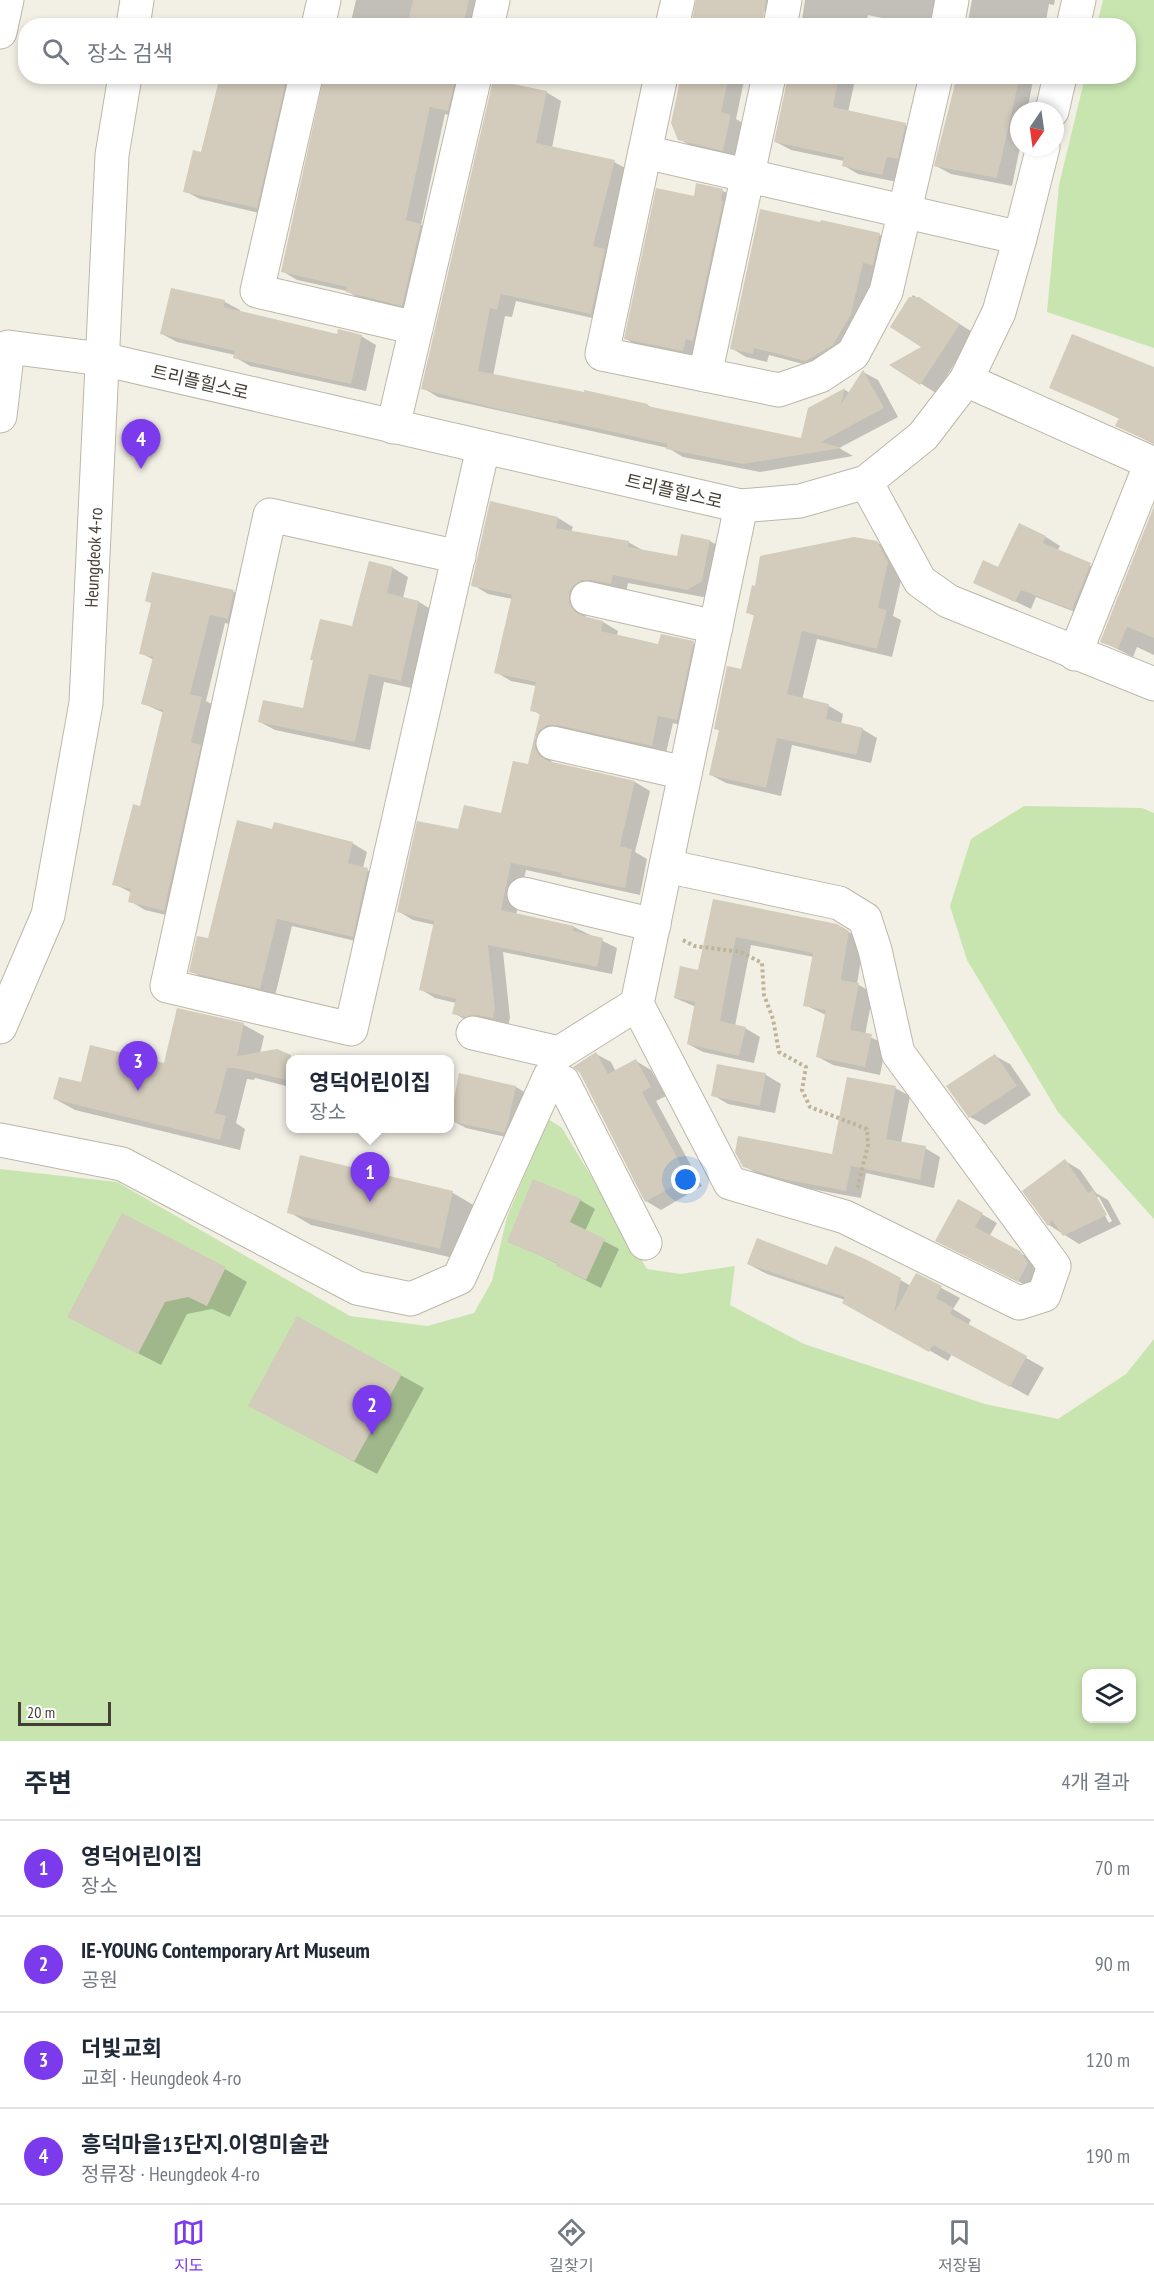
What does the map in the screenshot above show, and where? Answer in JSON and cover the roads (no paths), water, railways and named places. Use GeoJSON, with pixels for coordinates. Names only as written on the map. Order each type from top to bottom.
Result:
{"type":"FeatureCollection","features":[{"type":"Feature","properties":{"kind":"street"},"geometry":{"type":"LineString","coordinates":[[0,32],[7,0]]}},
{"type":"Feature","properties":{"kind":"street"},"geometry":{"type":"LineString","coordinates":[[134,18],[137,0]]}},
{"type":"Feature","properties":{"kind":"street"},"geometry":{"type":"LineString","coordinates":[[320,18],[324,0]]}},
{"type":"Feature","properties":{"kind":"street"},"geometry":{"type":"LineString","coordinates":[[489,18],[493,0]]}},
{"type":"Feature","properties":{"kind":"street"},"geometry":{"type":"LineString","coordinates":[[674,18],[678,0]]}},
{"type":"Feature","properties":{"kind":"street"},"geometry":{"type":"LineString","coordinates":[[782,18],[785,0]]}},
{"type":"Feature","properties":{"kind":"street"},"geometry":{"type":"LineString","coordinates":[[949,18],[952,0]]}},
{"type":"Feature","properties":{"kind":"street"},"geometry":{"type":"LineString","coordinates":[[1075,18],[1079,0]]}},
{"type":"Feature","properties":{"kind":"street","name":"Heungdeok 4-ro"},"geometry":{"type":"LineString","coordinates":[[0,1027],[48,915],[86,703],[112,155],[124,84]]}},
{"type":"Feature","properties":{"kind":"street"},"geometry":{"type":"LineString","coordinates":[[304,84],[257,291],[416,328]]}},
{"type":"Feature","properties":{"kind":"street"},"geometry":{"type":"LineString","coordinates":[[393,427],[473,84]]}},
{"type":"Feature","properties":{"kind":"street"},"geometry":{"type":"LineString","coordinates":[[659,84],[602,354],[779,390],[820,376],[852,354],[886,292],[934,84]]}},
{"type":"Feature","properties":{"kind":"street"},"geometry":{"type":"LineString","coordinates":[[705,375],[767,84]]}},
{"type":"Feature","properties":{"kind":"street"},"geometry":{"type":"LineString","coordinates":[[1054,102],[1058,84]]}},
{"type":"Feature","properties":{"kind":"street"},"geometry":{"type":"LineString","coordinates":[[645,152],[1020,238]]}},
{"type":"Feature","properties":{"kind":"street","name":"트리플힐스로"},"geometry":{"type":"LineString","coordinates":[[0,416],[8,346],[102,359],[741,506],[800,501],[866,482],[923,436],[966,380],[999,312],[1041,156]]}},
{"type":"Feature","properties":{"kind":"street"},"geometry":{"type":"LineString","coordinates":[[966,380],[1152,464],[1075,654]]}},
{"type":"Feature","properties":{"kind":"street"},"geometry":{"type":"LineString","coordinates":[[459,557],[270,515],[167,986],[351,1029],[459,557],[483,448]]}},
{"type":"Feature","properties":{"kind":"street"},"geometry":{"type":"LineString","coordinates":[[866,482],[920,581],[948,601],[1154,684]]}},
{"type":"Feature","properties":{"kind":"street"},"geometry":{"type":"LineString","coordinates":[[473,1034],[559,1053],[637,1004],[667,932],[666,866],[741,506]]}},
{"type":"Feature","properties":{"kind":"street"},"geometry":{"type":"LineString","coordinates":[[587,598],[716,627]]}},
{"type":"Feature","properties":{"kind":"street"},"geometry":{"type":"LineString","coordinates":[[553,743],[685,773]]}},
{"type":"Feature","properties":{"kind":"street"},"geometry":{"type":"LineString","coordinates":[[637,1004],[730,1183],[850,1220],[1019,1303],[1044,1294],[1054,1266],[898,1053],[875,950],[865,919],[839,903],[666,866]]}},
{"type":"Feature","properties":{"kind":"street"},"geometry":{"type":"LineString","coordinates":[[524,894],[667,932]]}},
{"type":"Feature","properties":{"kind":"street"},"geometry":{"type":"LineString","coordinates":[[0,1140],[122,1164],[357,1288],[411,1299],[459,1278],[550,1076],[563,1082],[645,1243]]}},
{"type":"Feature","properties":{"kind":"place","name":"흥덕마을13단지.이영미술관"},"geometry":{"type":"Point","coordinates":[141,469]}},
{"type":"Feature","properties":{"kind":"place","name":"더빛교회"},"geometry":{"type":"Point","coordinates":[138,1091]}},
{"type":"Feature","properties":{"kind":"place","name":"영덕어린이집"},"geometry":{"type":"Point","coordinates":[370,1202]}},
{"type":"Feature","properties":{"kind":"place","name":"IE-YOUNG Contemporary Art Museum"},"geometry":{"type":"Point","coordinates":[372,1435]}}]}
